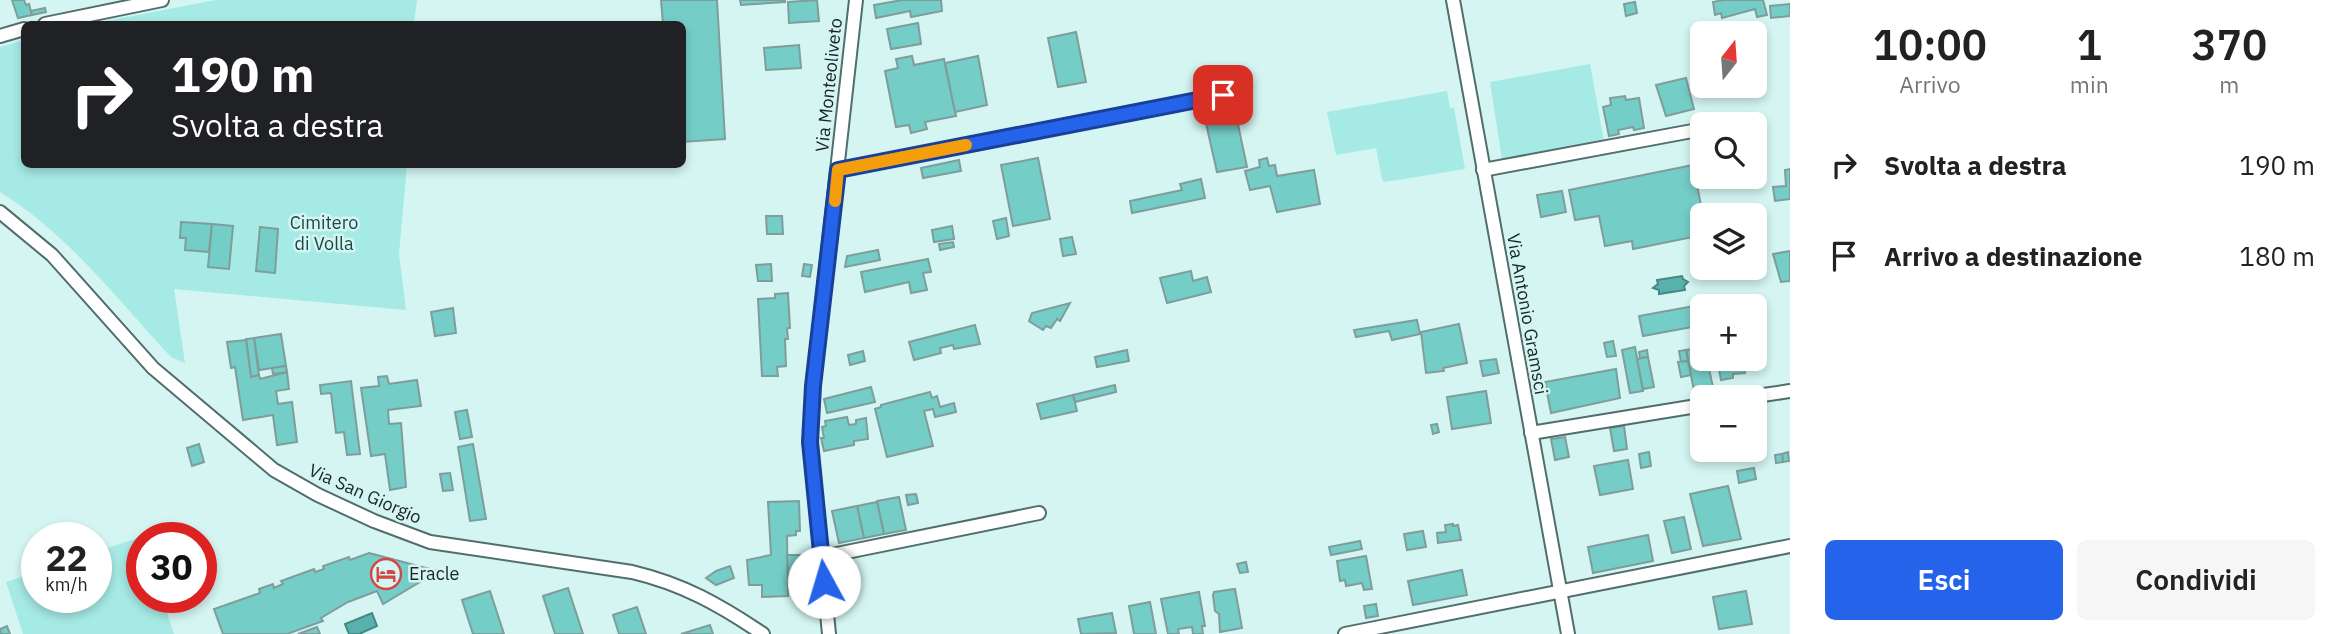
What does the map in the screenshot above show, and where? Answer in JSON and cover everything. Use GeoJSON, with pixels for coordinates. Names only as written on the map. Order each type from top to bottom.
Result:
{"type":"FeatureCollection","features":[{"type":"Feature","properties":{"kind":"street"},"geometry":{"type":"LineString","coordinates":[[59,21],[162,0]]}},
{"type":"Feature","properties":{"kind":"street","name":"Via Monteoliveto"},"geometry":{"type":"LineString","coordinates":[[830,634],[810,442],[813,386],[856,0]]}},
{"type":"Feature","properties":{"kind":"street","name":"Via Antonio Gramsci"},"geometry":{"type":"LineString","coordinates":[[1453,0],[1568,634]]}},
{"type":"Feature","properties":{"kind":"street"},"geometry":{"type":"LineString","coordinates":[[0,36],[21,30]]}},
{"type":"Feature","properties":{"kind":"street"},"geometry":{"type":"LineString","coordinates":[[838,170],[1223,95]]}},
{"type":"Feature","properties":{"kind":"street"},"geometry":{"type":"LineString","coordinates":[[1483,170],[1690,131]]}},
{"type":"Feature","properties":{"kind":"street","name":"Via San Giorgio"},"geometry":{"type":"LineString","coordinates":[[0,212],[52,255],[153,368],[274,470],[318,495],[374,521],[430,542],[659,578],[711,601],[763,634]]}},
{"type":"Feature","properties":{"kind":"street"},"geometry":{"type":"LineString","coordinates":[[1767,394],[1790,391]]}},
{"type":"Feature","properties":{"kind":"street"},"geometry":{"type":"LineString","coordinates":[[1531,433],[1690,407]]}},
{"type":"Feature","properties":{"kind":"street"},"geometry":{"type":"LineString","coordinates":[[822,556],[1039,513]]}},
{"type":"Feature","properties":{"kind":"street"},"geometry":{"type":"LineString","coordinates":[[1345,634],[1790,546]]}},
{"type":"Feature","properties":{"kind":"green space"},"geometry":{"type":"Polygon","coordinates":[[[216,0],[417,0],[414,21],[106,21],[216,0]]]}},
{"type":"Feature","properties":{"kind":"green space","name":"Cimitero di Volla"},"geometry":{"type":"Polygon","coordinates":[[[21,41],[21,168],[407,168],[399,254],[406,310],[174,289],[185,363],[171,357],[70,247],[48,227],[0,192],[0,47],[21,41]]]}},
{"type":"Feature","properties":{"kind":"green space"},"geometry":{"type":"Polygon","coordinates":[[[1590,64],[1604,142],[1502,160],[1490,82],[1590,64]]]}},
{"type":"Feature","properties":{"kind":"green space"},"geometry":{"type":"Polygon","coordinates":[[[1447,91],[1450,108],[1454,108],[1465,169],[1385,182],[1382,180],[1376,148],[1336,155],[1327,112],[1447,91]]]}},
{"type":"Feature","properties":{"kind":"green space"},"geometry":{"type":"Polygon","coordinates":[[[126,542],[126,613],[167,613],[174,634],[23,634],[6,582],[21,577],[21,613],[112,613],[112,547],[126,542]]]}},
{"type":"Feature","properties":{"kind":"shaded area"},"geometry":{"type":"Polygon","coordinates":[[[1682,276],[1688,282],[1684,286],[1685,290],[1659,294],[1659,290],[1653,288],[1658,284],[1657,280],[1682,276]]]}},
{"type":"Feature","properties":{"kind":"shaded area"},"geometry":{"type":"Polygon","coordinates":[[[372,613],[377,626],[359,634],[349,634],[345,624],[372,613]]]}},
{"type":"Feature","properties":{"kind":"building"},"geometry":{"type":"Polygon","coordinates":[[[12,0],[24,0],[26,5],[29,4],[32,15],[18,18],[12,0]]]}},
{"type":"Feature","properties":{"kind":"building"},"geometry":{"type":"Polygon","coordinates":[[[661,0],[717,0],[725,139],[686,142],[686,21],[663,21],[661,0]]]}},
{"type":"Feature","properties":{"kind":"building"},"geometry":{"type":"Polygon","coordinates":[[[740,0],[785,0],[785,2],[741,5],[740,0]]]}},
{"type":"Feature","properties":{"kind":"building"},"geometry":{"type":"Polygon","coordinates":[[[817,0],[819,21],[789,23],[788,2],[817,0]]]}},
{"type":"Feature","properties":{"kind":"building"},"geometry":{"type":"Polygon","coordinates":[[[902,0],[941,0],[942,11],[911,17],[910,11],[876,18],[874,5],[902,0]]]}},
{"type":"Feature","properties":{"kind":"building"},"geometry":{"type":"Polygon","coordinates":[[[1763,0],[1767,15],[1757,17],[1755,9],[1722,18],[1721,13],[1715,15],[1713,2],[1763,0]]]}},
{"type":"Feature","properties":{"kind":"building"},"geometry":{"type":"Polygon","coordinates":[[[1635,2],[1637,13],[1626,16],[1624,4],[1635,2]]]}},
{"type":"Feature","properties":{"kind":"building"},"geometry":{"type":"Polygon","coordinates":[[[1790,4],[1790,16],[1771,18],[1770,6],[1790,4]]]}},
{"type":"Feature","properties":{"kind":"building"},"geometry":{"type":"Polygon","coordinates":[[[45,8],[46,12],[32,15],[31,11],[45,8]]]}},
{"type":"Feature","properties":{"kind":"building"},"geometry":{"type":"Polygon","coordinates":[[[918,23],[921,44],[891,49],[887,29],[918,23]]]}},
{"type":"Feature","properties":{"kind":"building"},"geometry":{"type":"Polygon","coordinates":[[[1076,32],[1086,82],[1058,87],[1048,38],[1076,32]]]}},
{"type":"Feature","properties":{"kind":"building"},"geometry":{"type":"Polygon","coordinates":[[[799,45],[801,68],[766,70],[764,48],[799,45]]]}},
{"type":"Feature","properties":{"kind":"building"},"geometry":{"type":"Polygon","coordinates":[[[912,56],[914,65],[944,59],[956,116],[925,122],[927,129],[911,133],[909,125],[896,127],[885,71],[898,68],[896,59],[912,56]]]}},
{"type":"Feature","properties":{"kind":"building"},"geometry":{"type":"Polygon","coordinates":[[[978,56],[987,105],[955,112],[945,63],[978,56]]]}},
{"type":"Feature","properties":{"kind":"building"},"geometry":{"type":"Polygon","coordinates":[[[1686,78],[1694,109],[1666,116],[1656,85],[1686,78]]]}},
{"type":"Feature","properties":{"kind":"building"},"geometry":{"type":"Polygon","coordinates":[[[1625,96],[1626,100],[1639,98],[1644,128],[1618,130],[1619,134],[1609,136],[1603,107],[1611,105],[1610,98],[1625,96]]]}},
{"type":"Feature","properties":{"kind":"building"},"geometry":{"type":"Polygon","coordinates":[[[1236,115],[1247,167],[1217,172],[1205,119],[1236,115]]]}},
{"type":"Feature","properties":{"kind":"building"},"geometry":{"type":"Polygon","coordinates":[[[1038,158],[1050,219],[1013,226],[1001,165],[1038,158]]]}},
{"type":"Feature","properties":{"kind":"building"},"geometry":{"type":"Polygon","coordinates":[[[1267,158],[1269,166],[1275,165],[1277,176],[1314,170],[1320,204],[1277,212],[1270,186],[1250,190],[1245,171],[1260,167],[1259,160],[1267,158]]]}},
{"type":"Feature","properties":{"kind":"building"},"geometry":{"type":"Polygon","coordinates":[[[959,160],[961,171],[923,178],[921,168],[959,160]]]}},
{"type":"Feature","properties":{"kind":"building"},"geometry":{"type":"Polygon","coordinates":[[[1690,166],[1690,189],[1698,189],[1701,203],[1690,203],[1690,238],[1633,249],[1632,241],[1605,246],[1599,216],[1575,220],[1569,190],[1690,166]]]}},
{"type":"Feature","properties":{"kind":"building"},"geometry":{"type":"Polygon","coordinates":[[[1790,169],[1790,199],[1775,201],[1773,187],[1786,186],[1785,170],[1790,169]]]}},
{"type":"Feature","properties":{"kind":"building"},"geometry":{"type":"Polygon","coordinates":[[[1201,179],[1205,198],[1132,213],[1130,201],[1182,190],[1180,184],[1201,179]]]}},
{"type":"Feature","properties":{"kind":"building"},"geometry":{"type":"Polygon","coordinates":[[[1562,191],[1566,212],[1541,217],[1537,195],[1562,191]]]}},
{"type":"Feature","properties":{"kind":"building"},"geometry":{"type":"Polygon","coordinates":[[[766,216],[782,216],[783,234],[767,234],[766,216]]]}},
{"type":"Feature","properties":{"kind":"building"},"geometry":{"type":"Polygon","coordinates":[[[1006,218],[1009,236],[997,239],[993,221],[1006,218]]]}},
{"type":"Feature","properties":{"kind":"building"},"geometry":{"type":"Polygon","coordinates":[[[181,222],[212,224],[209,252],[185,250],[186,238],[180,238],[181,222]]]}},
{"type":"Feature","properties":{"kind":"building"},"geometry":{"type":"Polygon","coordinates":[[[212,224],[233,226],[229,269],[208,267],[212,224]]]}},
{"type":"Feature","properties":{"kind":"building"},"geometry":{"type":"Polygon","coordinates":[[[952,226],[954,239],[934,242],[932,230],[952,226]]]}},
{"type":"Feature","properties":{"kind":"building"},"geometry":{"type":"Polygon","coordinates":[[[260,227],[278,229],[275,273],[256,271],[260,227]]]}},
{"type":"Feature","properties":{"kind":"building"},"geometry":{"type":"Polygon","coordinates":[[[1072,237],[1076,254],[1063,256],[1060,239],[1072,237]]]}},
{"type":"Feature","properties":{"kind":"building"},"geometry":{"type":"Polygon","coordinates":[[[953,242],[954,247],[940,250],[939,244],[953,242]]]}},
{"type":"Feature","properties":{"kind":"building"},"geometry":{"type":"Polygon","coordinates":[[[878,250],[880,260],[845,267],[847,256],[878,250]]]}},
{"type":"Feature","properties":{"kind":"building"},"geometry":{"type":"Polygon","coordinates":[[[1790,251],[1790,281],[1781,282],[1773,254],[1790,251]]]}},
{"type":"Feature","properties":{"kind":"building"},"geometry":{"type":"Polygon","coordinates":[[[928,259],[931,272],[923,273],[927,290],[911,293],[909,282],[865,292],[861,272],[928,259]]]}},
{"type":"Feature","properties":{"kind":"building"},"geometry":{"type":"Polygon","coordinates":[[[771,264],[772,281],[758,281],[756,265],[771,264]]]}},
{"type":"Feature","properties":{"kind":"building"},"geometry":{"type":"Polygon","coordinates":[[[804,264],[812,265],[810,277],[802,276],[804,264]]]}},
{"type":"Feature","properties":{"kind":"building"},"geometry":{"type":"Polygon","coordinates":[[[1191,271],[1193,281],[1207,277],[1211,292],[1167,303],[1160,278],[1191,271]]]}},
{"type":"Feature","properties":{"kind":"building"},"geometry":{"type":"Polygon","coordinates":[[[788,293],[790,328],[787,328],[788,339],[785,339],[786,366],[777,367],[778,376],[762,376],[758,299],[775,298],[775,294],[788,293]]]}},
{"type":"Feature","properties":{"kind":"building"},"geometry":{"type":"Polygon","coordinates":[[[1070,303],[1060,321],[1057,319],[1051,328],[1046,326],[1043,330],[1029,321],[1032,313],[1070,303]]]}},
{"type":"Feature","properties":{"kind":"building"},"geometry":{"type":"Polygon","coordinates":[[[1690,307],[1690,327],[1643,336],[1639,316],[1690,307]]]}},
{"type":"Feature","properties":{"kind":"building"},"geometry":{"type":"Polygon","coordinates":[[[453,308],[456,333],[435,336],[431,312],[453,308]]]}},
{"type":"Feature","properties":{"kind":"building"},"geometry":{"type":"Polygon","coordinates":[[[1417,320],[1420,334],[1392,340],[1389,331],[1356,337],[1354,330],[1417,320]]]}},
{"type":"Feature","properties":{"kind":"building"},"geometry":{"type":"Polygon","coordinates":[[[1459,324],[1467,363],[1443,368],[1444,371],[1426,373],[1421,332],[1459,324]]]}},
{"type":"Feature","properties":{"kind":"building"},"geometry":{"type":"Polygon","coordinates":[[[975,325],[980,344],[954,349],[953,345],[940,348],[941,353],[914,360],[909,342],[975,325]]]}},
{"type":"Feature","properties":{"kind":"building"},"geometry":{"type":"Polygon","coordinates":[[[281,334],[286,366],[259,370],[254,338],[281,334]]]}},
{"type":"Feature","properties":{"kind":"building"},"geometry":{"type":"Polygon","coordinates":[[[254,338],[259,376],[251,377],[246,339],[254,338]]]}},
{"type":"Feature","properties":{"kind":"building"},"geometry":{"type":"Polygon","coordinates":[[[246,340],[251,377],[259,375],[260,379],[287,372],[289,389],[276,391],[278,404],[292,402],[297,442],[277,445],[273,415],[243,420],[235,367],[231,368],[227,342],[246,340]]]}},
{"type":"Feature","properties":{"kind":"building"},"geometry":{"type":"Polygon","coordinates":[[[1613,341],[1616,356],[1607,357],[1604,343],[1613,341]]]}},
{"type":"Feature","properties":{"kind":"building"},"geometry":{"type":"Polygon","coordinates":[[[1635,347],[1643,391],[1630,393],[1622,350],[1635,347]]]}},
{"type":"Feature","properties":{"kind":"building"},"geometry":{"type":"Polygon","coordinates":[[[1690,349],[1690,370],[1686,350],[1690,349]]]}},
{"type":"Feature","properties":{"kind":"building"},"geometry":{"type":"Polygon","coordinates":[[[1127,350],[1129,361],[1097,367],[1095,357],[1127,350]]]}},
{"type":"Feature","properties":{"kind":"building"},"geometry":{"type":"Polygon","coordinates":[[[1647,350],[1648,357],[1640,358],[1639,352],[1647,350]]]}},
{"type":"Feature","properties":{"kind":"building"},"geometry":{"type":"Polygon","coordinates":[[[1686,350],[1688,361],[1681,362],[1679,351],[1686,350]]]}},
{"type":"Feature","properties":{"kind":"building"},"geometry":{"type":"Polygon","coordinates":[[[863,351],[865,361],[850,365],[848,355],[863,351]]]}},
{"type":"Feature","properties":{"kind":"building"},"geometry":{"type":"Polygon","coordinates":[[[1648,357],[1654,387],[1643,389],[1637,359],[1648,357]]]}},
{"type":"Feature","properties":{"kind":"building"},"geometry":{"type":"Polygon","coordinates":[[[1496,359],[1499,373],[1483,376],[1480,361],[1496,359]]]}},
{"type":"Feature","properties":{"kind":"building"},"geometry":{"type":"Polygon","coordinates":[[[1688,361],[1691,375],[1681,377],[1678,362],[1688,361]]]}},
{"type":"Feature","properties":{"kind":"building"},"geometry":{"type":"Polygon","coordinates":[[[286,366],[287,372],[273,374],[272,368],[286,366]]]}},
{"type":"Feature","properties":{"kind":"building"},"geometry":{"type":"Polygon","coordinates":[[[1616,369],[1620,398],[1551,413],[1545,382],[1616,369]]]}},
{"type":"Feature","properties":{"kind":"building"},"geometry":{"type":"Polygon","coordinates":[[[1690,371],[1710,371],[1712,385],[1693,385],[1690,371]]]}},
{"type":"Feature","properties":{"kind":"building"},"geometry":{"type":"Polygon","coordinates":[[[1719,371],[1745,371],[1733,374],[1733,378],[1721,380],[1719,371]]]}},
{"type":"Feature","properties":{"kind":"building"},"geometry":{"type":"Polygon","coordinates":[[[387,376],[389,384],[417,380],[421,406],[388,410],[389,424],[401,423],[406,487],[390,490],[385,454],[371,456],[361,388],[379,386],[378,377],[387,376]]]}},
{"type":"Feature","properties":{"kind":"building"},"geometry":{"type":"Polygon","coordinates":[[[351,381],[360,454],[347,455],[344,432],[336,433],[331,393],[321,394],[320,385],[351,381]]]}},
{"type":"Feature","properties":{"kind":"building"},"geometry":{"type":"Polygon","coordinates":[[[1115,385],[1116,392],[1075,402],[1073,395],[1115,385]]]}},
{"type":"Feature","properties":{"kind":"building"},"geometry":{"type":"Polygon","coordinates":[[[871,387],[875,402],[827,413],[824,399],[871,387]]]}},
{"type":"Feature","properties":{"kind":"building"},"geometry":{"type":"Polygon","coordinates":[[[1486,391],[1491,423],[1452,429],[1447,397],[1486,391]]]}},
{"type":"Feature","properties":{"kind":"building"},"geometry":{"type":"Polygon","coordinates":[[[930,392],[932,398],[937,396],[940,407],[954,403],[956,412],[935,417],[933,409],[924,411],[933,446],[887,457],[875,409],[930,392]]]}},
{"type":"Feature","properties":{"kind":"building"},"geometry":{"type":"Polygon","coordinates":[[[1073,395],[1077,411],[1041,419],[1037,404],[1073,395]]]}},
{"type":"Feature","properties":{"kind":"building"},"geometry":{"type":"Polygon","coordinates":[[[467,410],[472,437],[460,439],[455,412],[467,410]]]}},
{"type":"Feature","properties":{"kind":"building"},"geometry":{"type":"Polygon","coordinates":[[[847,417],[849,425],[866,418],[868,439],[854,441],[854,445],[824,451],[821,438],[824,438],[822,427],[826,426],[825,421],[847,417]]]}},
{"type":"Feature","properties":{"kind":"building"},"geometry":{"type":"Polygon","coordinates":[[[1437,424],[1439,432],[1433,434],[1431,425],[1437,424]]]}},
{"type":"Feature","properties":{"kind":"building"},"geometry":{"type":"Polygon","coordinates":[[[1624,426],[1627,449],[1614,451],[1610,428],[1624,426]]]}},
{"type":"Feature","properties":{"kind":"building"},"geometry":{"type":"Polygon","coordinates":[[[1565,437],[1569,457],[1555,460],[1551,439],[1565,437]]]}},
{"type":"Feature","properties":{"kind":"building"},"geometry":{"type":"Polygon","coordinates":[[[199,444],[204,462],[192,466],[187,448],[199,444]]]}},
{"type":"Feature","properties":{"kind":"building"},"geometry":{"type":"Polygon","coordinates":[[[473,444],[486,519],[470,521],[458,447],[473,444]]]}},
{"type":"Feature","properties":{"kind":"building"},"geometry":{"type":"Polygon","coordinates":[[[1649,452],[1651,466],[1641,468],[1639,454],[1649,452]]]}},
{"type":"Feature","properties":{"kind":"building"},"geometry":{"type":"Polygon","coordinates":[[[1788,452],[1789,461],[1783,462],[1782,454],[1788,452]]]}},
{"type":"Feature","properties":{"kind":"building"},"geometry":{"type":"Polygon","coordinates":[[[1782,454],[1783,462],[1776,463],[1775,455],[1782,454]]]}},
{"type":"Feature","properties":{"kind":"building"},"geometry":{"type":"Polygon","coordinates":[[[1628,460],[1633,489],[1600,495],[1594,466],[1628,460]]]}},
{"type":"Feature","properties":{"kind":"building"},"geometry":{"type":"Polygon","coordinates":[[[1754,468],[1756,479],[1739,483],[1737,471],[1754,468]]]}},
{"type":"Feature","properties":{"kind":"building"},"geometry":{"type":"Polygon","coordinates":[[[450,473],[453,490],[443,491],[440,474],[450,473]]]}},
{"type":"Feature","properties":{"kind":"building"},"geometry":{"type":"Polygon","coordinates":[[[1728,486],[1741,539],[1703,546],[1690,494],[1728,486]]]}},
{"type":"Feature","properties":{"kind":"building"},"geometry":{"type":"Polygon","coordinates":[[[916,494],[918,503],[908,505],[906,495],[916,494]]]}},
{"type":"Feature","properties":{"kind":"building"},"geometry":{"type":"Polygon","coordinates":[[[899,497],[906,530],[884,534],[877,501],[899,497]]]}},
{"type":"Feature","properties":{"kind":"building"},"geometry":{"type":"Polygon","coordinates":[[[799,501],[800,531],[796,531],[796,535],[787,536],[788,596],[762,597],[762,585],[749,585],[747,560],[771,555],[768,502],[799,501]]]}},
{"type":"Feature","properties":{"kind":"building"},"geometry":{"type":"Polygon","coordinates":[[[877,502],[884,534],[864,538],[857,506],[877,502]]]}},
{"type":"Feature","properties":{"kind":"building"},"geometry":{"type":"Polygon","coordinates":[[[857,506],[864,538],[839,543],[832,511],[857,506]]]}},
{"type":"Feature","properties":{"kind":"building"},"geometry":{"type":"Polygon","coordinates":[[[1684,517],[1691,549],[1672,553],[1664,521],[1684,517]]]}},
{"type":"Feature","properties":{"kind":"building"},"geometry":{"type":"Polygon","coordinates":[[[1445,525],[1458,525],[1461,540],[1438,543],[1437,533],[1446,532],[1445,525]]]}},
{"type":"Feature","properties":{"kind":"building"},"geometry":{"type":"Polygon","coordinates":[[[1423,531],[1426,547],[1407,550],[1404,534],[1423,531]]]}},
{"type":"Feature","properties":{"kind":"building"},"geometry":{"type":"Polygon","coordinates":[[[1648,535],[1653,561],[1593,573],[1588,547],[1648,535]]]}},
{"type":"Feature","properties":{"kind":"building"},"geometry":{"type":"Polygon","coordinates":[[[1360,541],[1362,549],[1331,555],[1329,547],[1360,541]]]}},
{"type":"Feature","properties":{"kind":"building"},"geometry":{"type":"Polygon","coordinates":[[[369,553],[438,571],[383,604],[377,591],[348,602],[321,618],[323,621],[287,634],[223,634],[215,613],[217,608],[260,593],[259,589],[273,584],[274,588],[283,584],[281,581],[314,569],[315,572],[324,569],[323,566],[349,557],[350,560],[369,553]]]}},
{"type":"Feature","properties":{"kind":"building"},"geometry":{"type":"Polygon","coordinates":[[[787,555],[803,555],[804,582],[789,584],[787,555]]]}},
{"type":"Feature","properties":{"kind":"building"},"geometry":{"type":"Polygon","coordinates":[[[1366,556],[1372,589],[1364,590],[1362,583],[1346,586],[1345,580],[1340,581],[1337,561],[1366,556]]]}},
{"type":"Feature","properties":{"kind":"building"},"geometry":{"type":"Polygon","coordinates":[[[1246,562],[1248,572],[1240,573],[1237,564],[1246,562]]]}},
{"type":"Feature","properties":{"kind":"building"},"geometry":{"type":"Polygon","coordinates":[[[730,566],[734,578],[716,585],[706,578],[716,571],[730,566]]]}},
{"type":"Feature","properties":{"kind":"building"},"geometry":{"type":"Polygon","coordinates":[[[1462,570],[1467,595],[1413,605],[1408,581],[1462,570]]]}},
{"type":"Feature","properties":{"kind":"building"},"geometry":{"type":"Polygon","coordinates":[[[568,588],[583,634],[555,634],[543,596],[568,588]]]}},
{"type":"Feature","properties":{"kind":"building"},"geometry":{"type":"Polygon","coordinates":[[[1235,589],[1242,628],[1220,632],[1214,592],[1235,589]]]}},
{"type":"Feature","properties":{"kind":"building"},"geometry":{"type":"Polygon","coordinates":[[[490,591],[504,634],[473,634],[462,600],[490,591]]]}},
{"type":"Feature","properties":{"kind":"building"},"geometry":{"type":"Polygon","coordinates":[[[1746,591],[1752,624],[1719,629],[1713,597],[1746,591]]]}},
{"type":"Feature","properties":{"kind":"building"},"geometry":{"type":"Polygon","coordinates":[[[1199,592],[1205,626],[1202,626],[1203,634],[1193,634],[1192,627],[1178,629],[1179,634],[1168,634],[1161,599],[1199,592]]]}},
{"type":"Feature","properties":{"kind":"building"},"geometry":{"type":"Polygon","coordinates":[[[1150,602],[1156,634],[1134,634],[1129,606],[1150,602]]]}},
{"type":"Feature","properties":{"kind":"building"},"geometry":{"type":"Polygon","coordinates":[[[1376,604],[1378,616],[1366,618],[1364,606],[1376,604]]]}},
{"type":"Feature","properties":{"kind":"building"},"geometry":{"type":"Polygon","coordinates":[[[637,607],[646,634],[619,634],[613,615],[637,607]]]}},
{"type":"Feature","properties":{"kind":"building"},"geometry":{"type":"Polygon","coordinates":[[[1112,613],[1116,633],[1081,634],[1078,619],[1112,613]]]}},
{"type":"Feature","properties":{"kind":"building"},"geometry":{"type":"Polygon","coordinates":[[[710,625],[713,634],[681,634],[710,625]]]}},
{"type":"Feature","properties":{"kind":"building"},"geometry":{"type":"Polygon","coordinates":[[[7,626],[10,634],[1,634],[0,629],[7,626]]]}},
{"type":"Feature","properties":{"kind":"building"},"geometry":{"type":"Polygon","coordinates":[[[317,627],[320,634],[298,634],[317,627]]]}},
{"type":"Feature","properties":{"kind":"slow traffic"},"geometry":{"type":"LineString","coordinates":[[835,201],[838,170],[966,145]]}},
{"type":"Feature","properties":{"kind":"place","name":"Eracle"},"geometry":{"type":"Point","coordinates":[386,574]}},
{"type":"Feature","properties":{"kind":"route"},"geometry":{"type":"LineString","coordinates":[[824,582],[810,442],[813,386],[838,170],[1223,95]]}}]}
